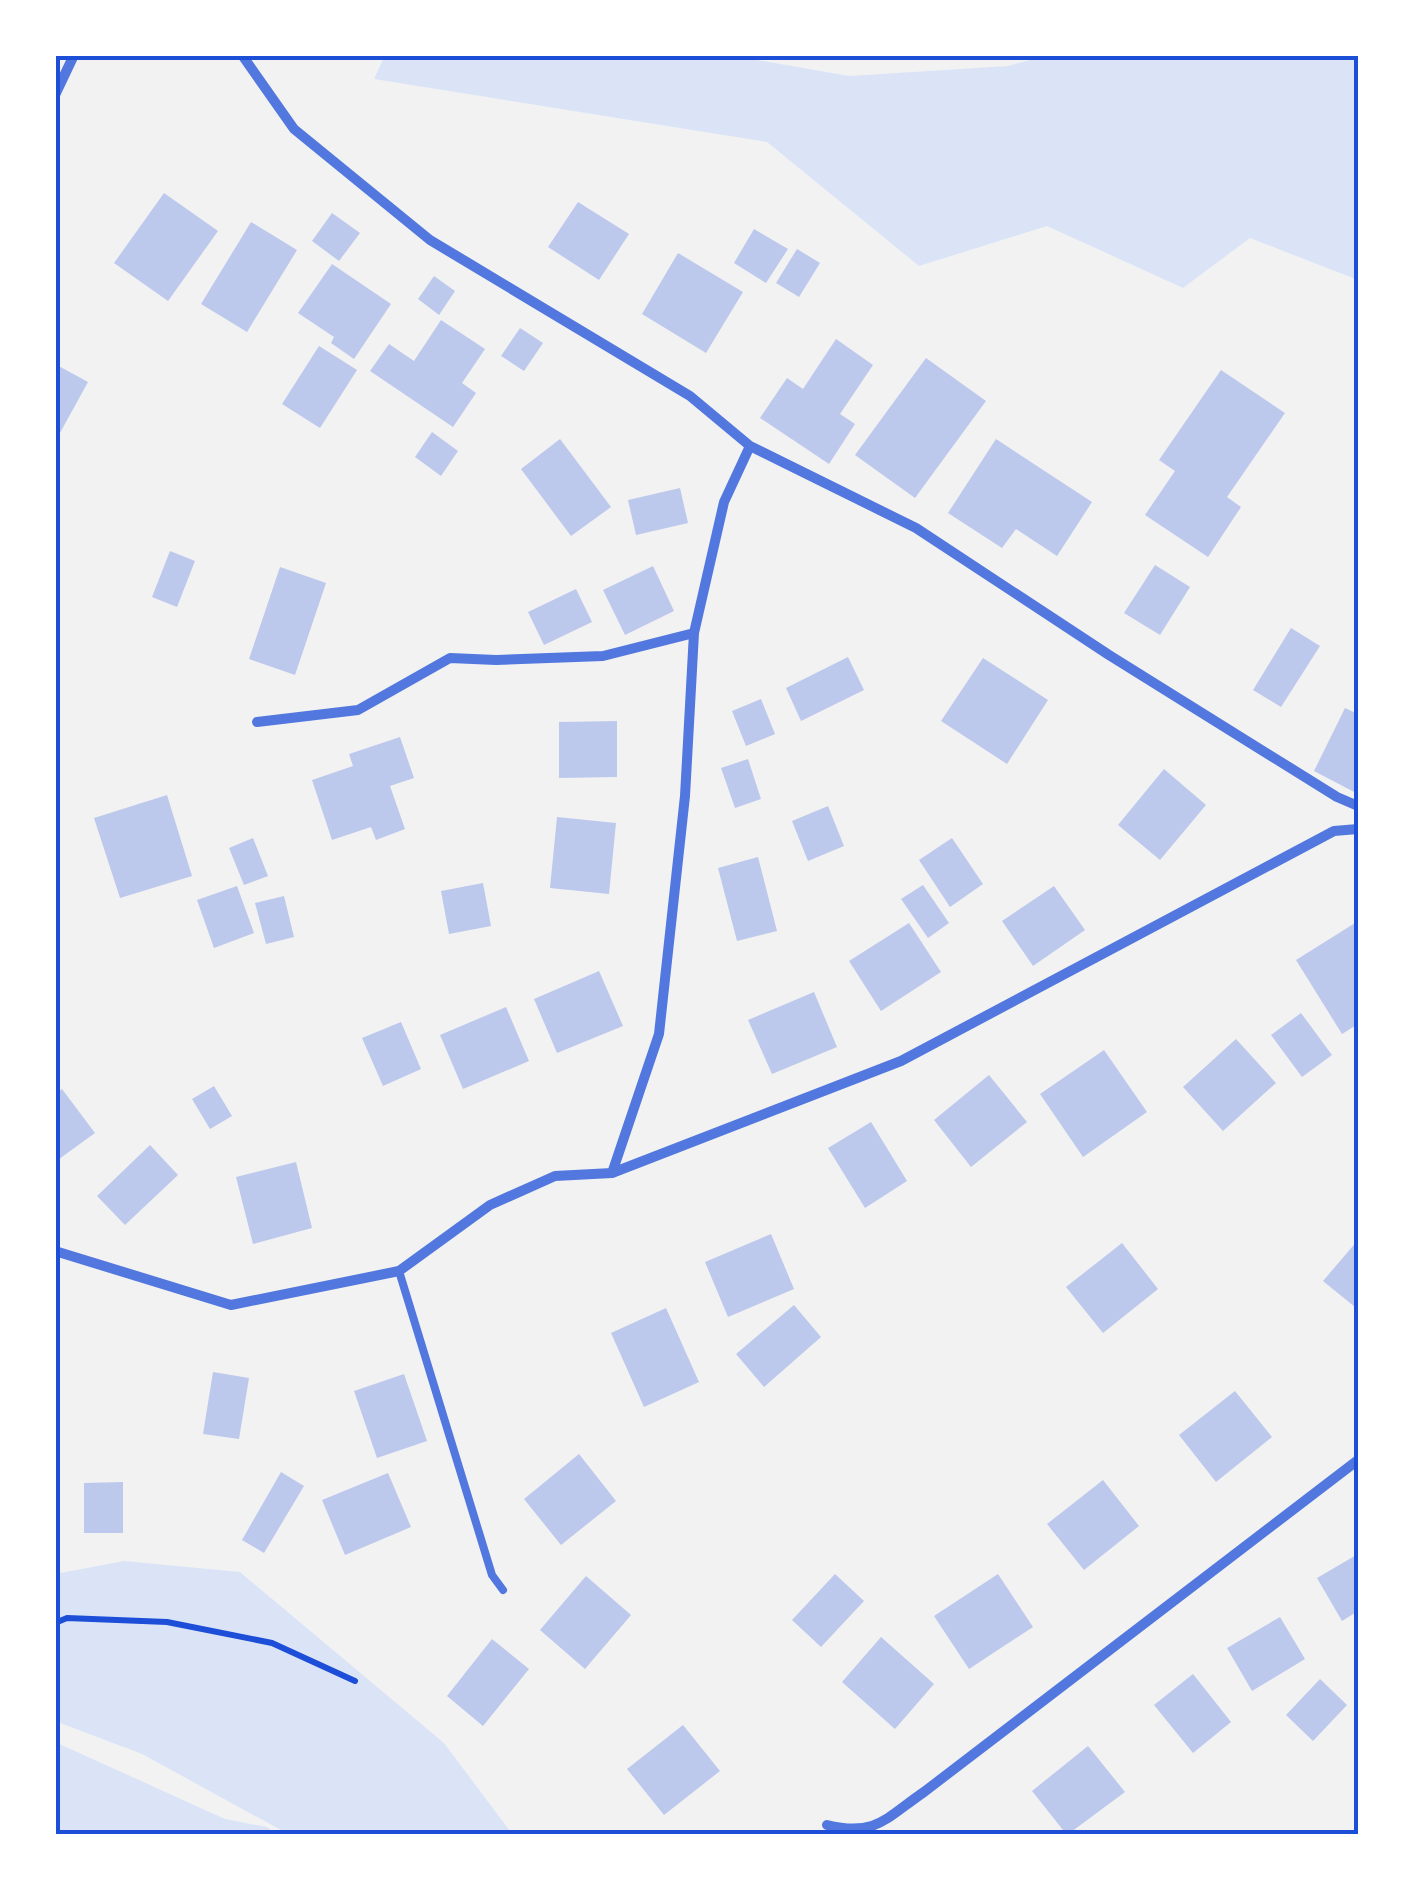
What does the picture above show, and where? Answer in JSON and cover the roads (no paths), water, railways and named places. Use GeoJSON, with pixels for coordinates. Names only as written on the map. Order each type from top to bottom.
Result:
{"type":"FeatureCollection","features":[{"type":"Feature","properties":{"kind":"street"},"geometry":{"type":"LineString","coordinates":[[55,95],[74,55]]}},
{"type":"Feature","properties":{"kind":"street"},"geometry":{"type":"LineString","coordinates":[[242,55],[294,129],[430,240],[690,396],[750,446],[916,528],[1125,665],[1358,806]]}},
{"type":"Feature","properties":{"kind":"street"},"geometry":{"type":"LineString","coordinates":[[612,1173],[659,1034],[685,796],[694,632],[724,502],[750,446]]}},
{"type":"Feature","properties":{"kind":"street"},"geometry":{"type":"LineString","coordinates":[[257,722],[358,710],[450,658],[602,656],[694,632]]}},
{"type":"Feature","properties":{"kind":"street"},"geometry":{"type":"LineString","coordinates":[[55,1252],[232,1306],[400,1271],[490,1205],[554,1176],[612,1173],[901,1061],[1334,831],[1358,829]]}},
{"type":"Feature","properties":{"kind":"street"},"geometry":{"type":"LineString","coordinates":[[828,1825],[852,1830],[872,1828],[1358,1460]]}},
{"type":"Feature","properties":{"kind":"lane"},"geometry":{"type":"LineString","coordinates":[[400,1271],[492,1574],[503,1590]]}}]}
